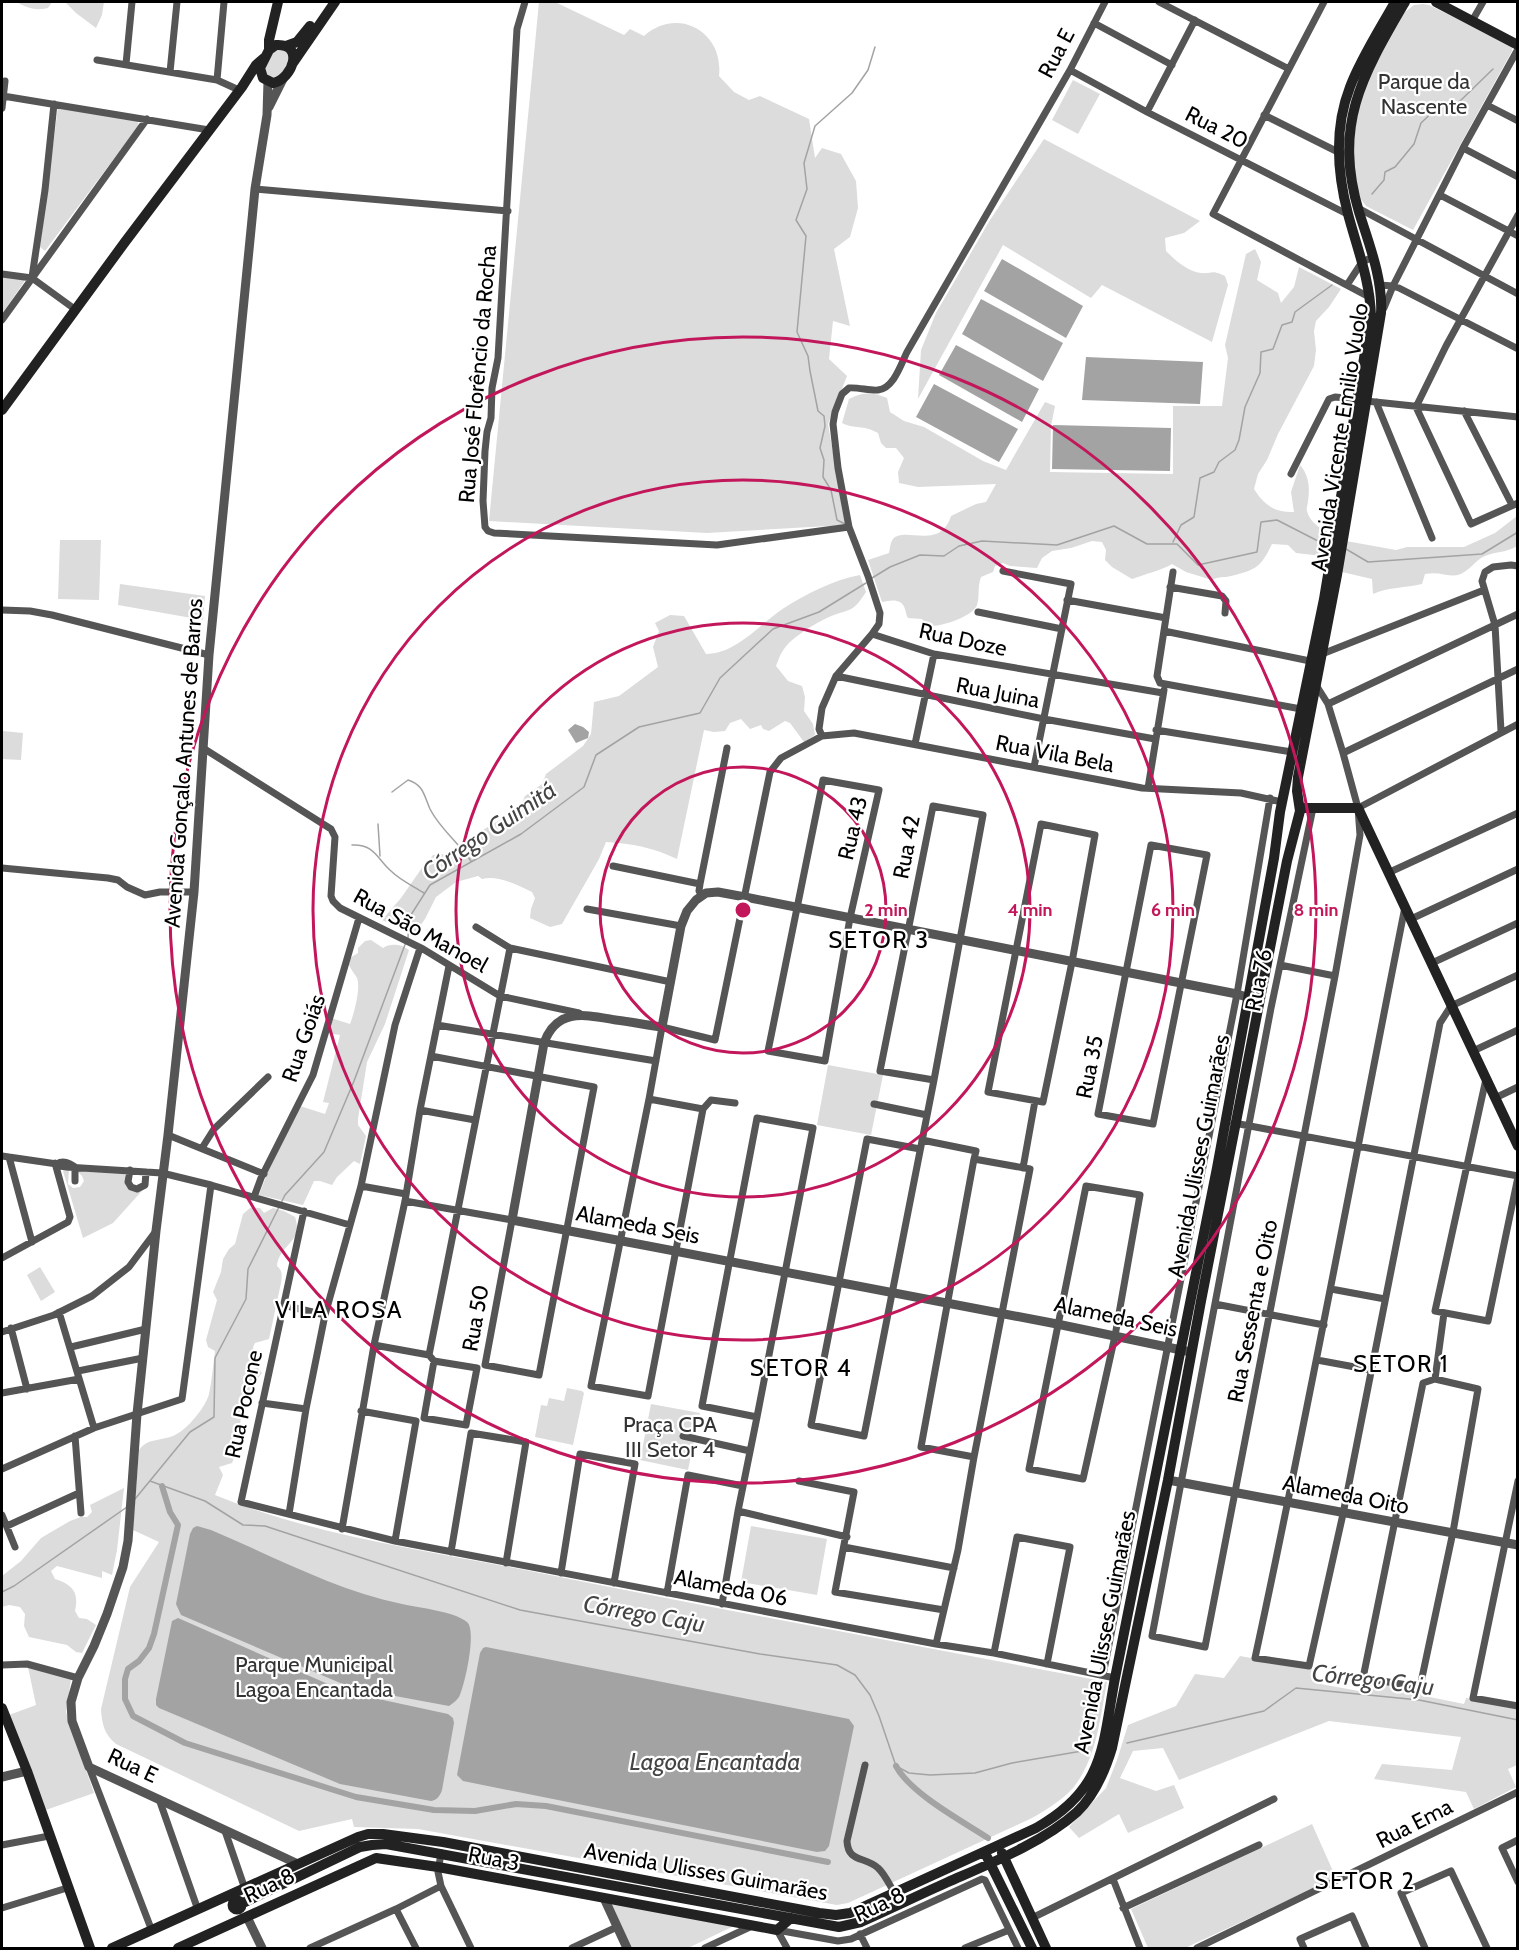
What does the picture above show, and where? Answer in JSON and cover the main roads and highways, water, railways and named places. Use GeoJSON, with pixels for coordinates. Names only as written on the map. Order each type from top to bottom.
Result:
{"type":"FeatureCollection","features":[{"type":"Feature","properties":{"kind":"main road"},"geometry":{"type":"LineString","coordinates":[[279,2],[278,35],[280,42],[293,55],[292,66]]}},
{"type":"Feature","properties":{"kind":"main road"},"geometry":{"type":"LineString","coordinates":[[265,79],[260,68],[266,54],[279,2]]}},
{"type":"Feature","properties":{"kind":"main road"},"geometry":{"type":"LineString","coordinates":[[2,410],[256,65],[276,45],[292,45],[300,39],[328,2]]}},
{"type":"Feature","properties":{"kind":"main road"},"geometry":{"type":"LineString","coordinates":[[241,88],[252,79],[275,82],[283,79],[335,2]]}},
{"type":"Feature","properties":{"kind":"main road","name":"Avenida Vicente Emilio Vuolo"},"geometry":{"type":"LineString","coordinates":[[1298,810],[1298,777],[1322,654],[1340,529],[1381,314],[1380,285],[1348,215],[1342,190],[1338,152],[1340,129],[1350,87],[1395,2]]}},
{"type":"Feature","properties":{"kind":"main road","name":"Avenida Vicente Emilio Vuolo"},"geometry":{"type":"LineString","coordinates":[[1366,401],[1371,316],[1368,259],[1349,170],[1348,148],[1354,106],[1363,82],[1405,2]]}},
{"type":"Feature","properties":{"kind":"main road"},"geometry":{"type":"LineString","coordinates":[[1435,2],[1518,45]]}},
{"type":"Feature","properties":{"kind":"main road","name":"Avenida Vicente Emilio Vuolo"},"geometry":{"type":"LineString","coordinates":[[1279,815],[1310,661],[1335,559]]}},
{"type":"Feature","properties":{"kind":"main road"},"geometry":{"type":"LineString","coordinates":[[1282,802],[1292,801],[1298,810]]}},
{"type":"Feature","properties":{"kind":"main road"},"geometry":{"type":"LineString","coordinates":[[1279,815],[1288,820],[1298,810],[1358,808],[1517,1142]]}},
{"type":"Feature","properties":{"kind":"main road","name":"Avenida Ulisses Guimarães"},"geometry":{"type":"LineString","coordinates":[[1253,1000],[1298,810]]}},
{"type":"Feature","properties":{"kind":"main road","name":"Avenida Ulisses Guimarães"},"geometry":{"type":"LineString","coordinates":[[112,1948],[198,1910],[240,1905],[360,1847],[386,1844],[442,1848],[836,1915],[850,1913],[1042,1825],[1072,1802],[1091,1779],[1107,1749],[1115,1678],[1186,1351],[1231,1122],[1253,1000],[1279,815]]}},
{"type":"Feature","properties":{"kind":"main road","name":"Avenida Ulisses Guimarães"},"geometry":{"type":"LineString","coordinates":[[240,1905],[245,1889],[368,1834],[383,1834],[827,1926],[849,1926],[991,1864],[1052,1830],[1079,1810],[1100,1780],[1168,1480],[1186,1351]]}},
{"type":"Feature","properties":{"kind":"main road"},"geometry":{"type":"LineString","coordinates":[[2,1708],[90,1948]]}},
{"type":"Feature","properties":{"kind":"main road"},"geometry":{"type":"LineString","coordinates":[[998,1845],[1046,1948]]}},
{"type":"Feature","properties":{"kind":"main road"},"geometry":{"type":"LineString","coordinates":[[984,1852],[1030,1944]]}},
{"type":"Feature","properties":{"kind":"main road","name":"Rua 8"},"geometry":{"type":"LineString","coordinates":[[178,1948],[240,1905],[376,1858]]}},
{"type":"Feature","properties":{"kind":"main road","name":"Rua 3"},"geometry":{"type":"LineString","coordinates":[[376,1858],[438,1867],[604,1898]]}},
{"type":"Feature","properties":{"kind":"main road","name":"Rua 8"},"geometry":{"type":"LineString","coordinates":[[604,1898],[777,1930],[791,1918]]}},
{"type":"Feature","properties":{"kind":"water"},"geometry":{"type":"Polygon","coordinates":[[[1002,259],[1083,306],[1066,338],[984,291],[1002,259]]]}},
{"type":"Feature","properties":{"kind":"water"},"geometry":{"type":"Polygon","coordinates":[[[981,299],[1063,343],[1043,381],[962,334],[981,299]]]}},
{"type":"Feature","properties":{"kind":"water"},"geometry":{"type":"Polygon","coordinates":[[[956,345],[1039,389],[1022,422],[939,375],[956,345]]]}},
{"type":"Feature","properties":{"kind":"water"},"geometry":{"type":"Polygon","coordinates":[[[1086,357],[1203,362],[1200,404],[1082,400],[1086,357]]]}},
{"type":"Feature","properties":{"kind":"water"},"geometry":{"type":"Polygon","coordinates":[[[934,384],[1018,429],[999,462],[916,417],[934,384]]]}},
{"type":"Feature","properties":{"kind":"water"},"geometry":{"type":"Polygon","coordinates":[[[1053,425],[1171,428],[1170,471],[1052,469],[1053,425]]]}},
{"type":"Feature","properties":{"kind":"water"},"geometry":{"type":"Polygon","coordinates":[[[575,724],[589,732],[588,738],[576,743],[568,730],[575,724]]]}},
{"type":"Feature","properties":{"kind":"water"},"geometry":{"type":"Polygon","coordinates":[[[197,1526],[353,1590],[461,1618],[470,1627],[471,1635],[467,1670],[459,1697],[449,1706],[352,1688],[181,1615],[176,1604],[190,1534],[197,1526]]]}},
{"type":"Feature","properties":{"kind":"water"},"geometry":{"type":"Polygon","coordinates":[[[178,1618],[346,1692],[448,1714],[453,1718],[454,1723],[439,1796],[431,1801],[340,1784],[159,1708],[156,1705],[156,1699],[172,1621],[178,1618]]]}},
{"type":"Feature","properties":{"kind":"water","name":"Lagoa Encantada"},"geometry":{"type":"Polygon","coordinates":[[[486,1647],[849,1719],[854,1726],[829,1846],[825,1851],[817,1852],[463,1781],[457,1775],[480,1653],[486,1647]]]}},
{"type":"Feature","properties":{"kind":"waterway"},"geometry":{"type":"LineString","coordinates":[[845,524],[837,520],[831,490],[823,477],[824,460],[820,448],[825,426],[824,416],[818,411],[808,356],[797,332],[806,236],[796,220],[807,189],[804,163],[815,126],[852,93],[868,70],[875,47]]}},
{"type":"Feature","properties":{"kind":"waterway"},"geometry":{"type":"LineString","coordinates":[[1372,194],[1384,180],[1385,172],[1395,167],[1414,144],[1421,123],[1443,102],[1458,103],[1493,69]]}},
{"type":"Feature","properties":{"kind":"waterway"},"geometry":{"type":"LineString","coordinates":[[1173,542],[1181,525],[1194,517],[1200,478],[1214,472],[1219,462],[1235,450],[1245,407],[1260,373],[1261,352],[1273,349],[1282,325],[1292,322],[1295,312],[1332,285]]}},
{"type":"Feature","properties":{"kind":"waterway","name":"Córrego Guimitá"},"geometry":{"type":"LineString","coordinates":[[872,578],[890,567],[920,555],[944,556],[959,546],[982,541],[1057,545],[1114,526],[1147,544],[1177,544],[1198,565],[1257,552],[1261,522],[1277,520],[1316,540],[1330,544]]}},
{"type":"Feature","properties":{"kind":"waterway","name":"Córrego Guimitá"},"geometry":{"type":"LineString","coordinates":[[1346,549],[1368,562],[1482,554],[1518,532]]}},
{"type":"Feature","properties":{"kind":"waterway","name":"Córrego Guimitá"},"geometry":{"type":"LineString","coordinates":[[408,938],[409,918],[430,885],[521,834],[584,787],[596,755],[639,727],[700,713],[720,678],[773,629],[819,612],[866,583]]}},
{"type":"Feature","properties":{"kind":"waterway"},"geometry":{"type":"LineString","coordinates":[[392,792],[408,780],[417,785],[423,792],[434,816],[471,861]]}},
{"type":"Feature","properties":{"kind":"waterway"},"geometry":{"type":"LineString","coordinates":[[378,824],[380,856]]}},
{"type":"Feature","properties":{"kind":"waterway"},"geometry":{"type":"LineString","coordinates":[[352,845],[360,845],[371,850],[402,880],[424,893]]}},
{"type":"Feature","properties":{"kind":"waterway","name":"Córrego Guimitá"},"geometry":{"type":"LineString","coordinates":[[281,1203],[285,1195],[324,1152],[354,1081],[406,942]]}},
{"type":"Feature","properties":{"kind":"waterway","name":"Córrego Guimitá"},"geometry":{"type":"LineString","coordinates":[[135,1499],[190,1432],[214,1417],[215,1358],[246,1299],[248,1269],[279,1207]]}},
{"type":"Feature","properties":{"kind":"waterway","name":"Córrego Caju"},"geometry":{"type":"LineString","coordinates":[[150,1481],[205,1501],[243,1525],[265,1526],[520,1610],[760,1654],[837,1665],[855,1675],[870,1695],[896,1766],[909,1773],[930,1775],[975,1773],[1012,1763],[1088,1750]]}},
{"type":"Feature","properties":{"kind":"waterway"},"geometry":{"type":"LineString","coordinates":[[162,1486],[170,1512],[178,1525],[154,1634],[149,1648],[139,1661],[128,1669],[125,1679],[125,1699],[133,1716],[185,1743],[356,1797],[434,1810],[475,1811],[516,1804],[546,1806],[828,1862]]}},
{"type":"Feature","properties":{"kind":"waterway","name":"Córrego Guimitá"},"geometry":{"type":"LineString","coordinates":[[2,1592],[127,1507]]}},
{"type":"Feature","properties":{"kind":"waterway","name":"Córrego Caju"},"geometry":{"type":"LineString","coordinates":[[1127,1743],[1264,1711],[1296,1688],[1419,1700],[1518,1720]]}},
{"type":"Feature","properties":{"kind":"waterway"},"geometry":{"type":"LineString","coordinates":[[896,1766],[924,1796],[988,1838]]}},
{"type":"Feature","properties":{"kind":"district","name":"SETOR 3"},"geometry":{"type":"Point","coordinates":[879,940]}},
{"type":"Feature","properties":{"kind":"district","name":"VILA ROSA"},"geometry":{"type":"Point","coordinates":[339,1310]}},
{"type":"Feature","properties":{"kind":"district","name":"SETOR 1"},"geometry":{"type":"Point","coordinates":[1401,1364]}},
{"type":"Feature","properties":{"kind":"district","name":"SETOR 4"},"geometry":{"type":"Point","coordinates":[801,1368]}},
{"type":"Feature","properties":{"kind":"district","name":"SETOR 2"},"geometry":{"type":"Point","coordinates":[1365,1881]}},
{"type":"Feature","properties":{"kind":"park label","name":"Parque da Nascente"},"geometry":{"type":"Point","coordinates":[1424,94]}},
{"type":"Feature","properties":{"kind":"park label","name":"Praça CPA III Setor 4"},"geometry":{"type":"Point","coordinates":[670,1436]}},
{"type":"Feature","properties":{"kind":"park label","name":"Parque Municipal Lagoa Encantada"},"geometry":{"type":"Point","coordinates":[314,1676]}}]}
